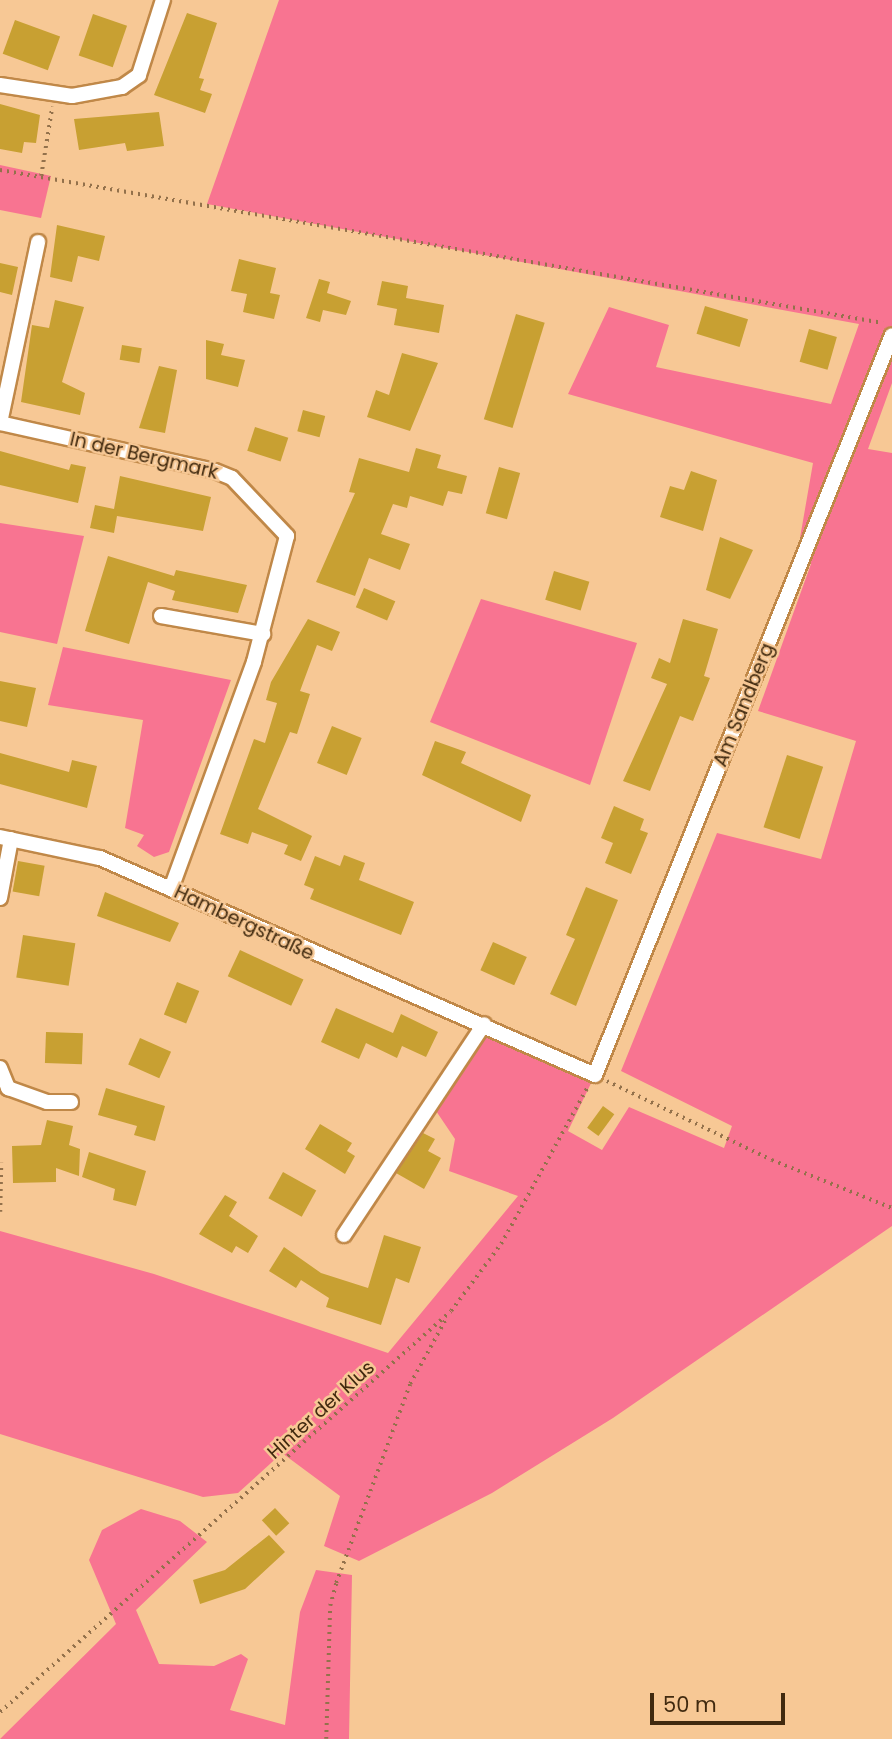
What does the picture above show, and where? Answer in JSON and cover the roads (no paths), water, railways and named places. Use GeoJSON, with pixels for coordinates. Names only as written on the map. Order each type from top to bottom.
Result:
{"type":"FeatureCollection","features":[{"type":"Feature","properties":{"kind":"street"},"geometry":{"type":"LineString","coordinates":[[0,85],[54,95],[122,87],[139,75],[163,0]]}},
{"type":"Feature","properties":{"kind":"street","name":"In der Bergmark"},"geometry":{"type":"LineString","coordinates":[[38,242],[0,423],[232,478],[286,536],[263,634],[171,889]]}},
{"type":"Feature","properties":{"kind":"street","name":"Am Sandberg"},"geometry":{"type":"LineString","coordinates":[[595,1075],[892,335]]}},
{"type":"Feature","properties":{"kind":"street"},"geometry":{"type":"LineString","coordinates":[[161,616],[263,634]]}},
{"type":"Feature","properties":{"kind":"street"},"geometry":{"type":"LineString","coordinates":[[0,898],[6,838]]}},
{"type":"Feature","properties":{"kind":"street","name":"Hambergstraße"},"geometry":{"type":"LineString","coordinates":[[6,838],[100,858],[484,1024],[595,1075]]}},
{"type":"Feature","properties":{"kind":"street"},"geometry":{"type":"LineString","coordinates":[[344,1235],[484,1024]]}},
{"type":"Feature","properties":{"kind":"street"},"geometry":{"type":"LineString","coordinates":[[0,1068],[8,1088],[47,1102],[71,1102]]}}]}
